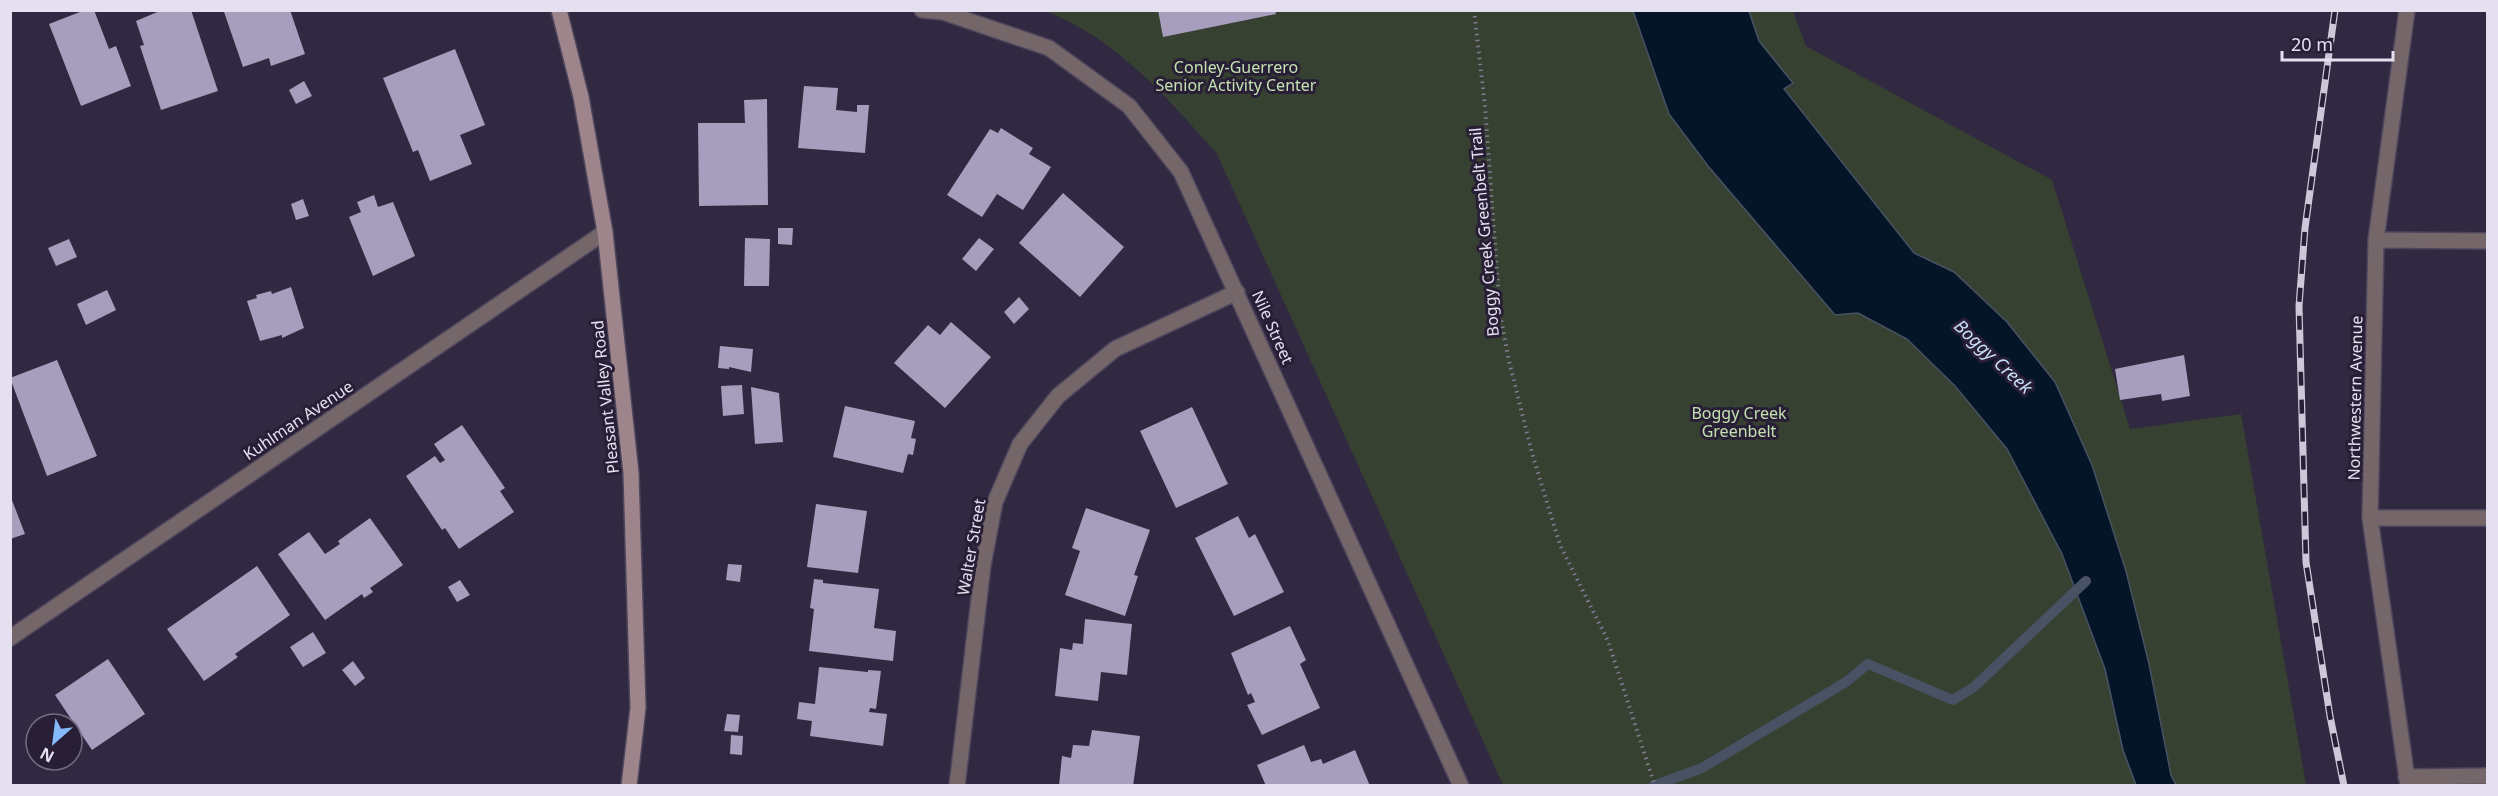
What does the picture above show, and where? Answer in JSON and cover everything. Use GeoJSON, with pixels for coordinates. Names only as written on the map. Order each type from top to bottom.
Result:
{"type":"FeatureCollection","features":[{"type":"Feature","properties":{"kind":"main road","name":"Pleasant Valley Road"},"geometry":{"type":"LineString","coordinates":[[559,10],[581,97],[605,232],[631,473],[638,708],[629,786]]}},
{"type":"Feature","properties":{"kind":"street","name":"Nile Street"},"geometry":{"type":"LineString","coordinates":[[922,10],[944,12],[1049,48],[1129,106],[1181,172],[1461,786]]}},
{"type":"Feature","properties":{"kind":"street","name":"Northwestern Avenue"},"geometry":{"type":"LineString","coordinates":[[2407,781],[2370,518],[2376,240],[2408,10]]}},
{"type":"Feature","properties":{"kind":"street","name":"Kuhlman Avenue"},"geometry":{"type":"LineString","coordinates":[[10,638],[605,232]]}},
{"type":"Feature","properties":{"kind":"street"},"geometry":{"type":"LineString","coordinates":[[2376,240],[2487,241]]}},
{"type":"Feature","properties":{"kind":"street","name":"Walter Street"},"geometry":{"type":"LineString","coordinates":[[957,786],[983,565],[995,502],[1020,444],[1058,396],[1115,349],[1237,292]]}},
{"type":"Feature","properties":{"kind":"street"},"geometry":{"type":"LineString","coordinates":[[2370,518],[2487,518]]}},
{"type":"Feature","properties":{"kind":"street"},"geometry":{"type":"LineString","coordinates":[[2407,781],[2487,776]]}},
{"type":"Feature","properties":{"kind":"path","name":"Boggy Creek Greenbelt Trail"},"geometry":{"type":"LineString","coordinates":[[1474,10],[1485,106],[1500,314],[1509,361],[1532,453],[1560,544],[1608,641],[1655,786]]}},
{"type":"Feature","properties":{"kind":"green space","name":"Boggy Creek Greenbelt"},"geometry":{"type":"Polygon","coordinates":[[[1046,11],[1793,11],[1806,46],[2052,180],[2130,429],[2241,414],[2306,785],[1503,785],[1217,154],[1160,91],[1119,54],[1072,23],[1046,11]]]}},
{"type":"Feature","properties":{"kind":"water","name":"Boggy Creek"},"geometry":{"type":"Polygon","coordinates":[[[1633,11],[1749,11],[1759,41],[1793,83],[1784,89],[1914,253],[1954,272],[2007,322],[2055,382],[2092,465],[2126,571],[2149,664],[2171,775],[2176,785],[2136,785],[2123,750],[2105,669],[2062,554],[2007,449],[1955,386],[1907,339],[1858,313],[1835,315],[1708,166],[1669,114],[1633,11]]]}},
{"type":"Feature","properties":{"kind":"building"},"geometry":{"type":"Polygon","coordinates":[[[85,10],[94,10],[109,49],[116,46],[131,86],[81,106],[49,24],[85,10]]]}},
{"type":"Feature","properties":{"kind":"building"},"geometry":{"type":"Polygon","coordinates":[[[162,10],[191,10],[218,91],[161,110],[140,46],[144,45],[136,21],[162,10]]]}},
{"type":"Feature","properties":{"kind":"building"},"geometry":{"type":"Polygon","coordinates":[[[227,10],[290,10],[305,54],[271,66],[269,58],[243,67],[224,12],[227,10]]]}},
{"type":"Feature","properties":{"kind":"building","name":"Conley-Guerrero Senior Activity Center"},"geometry":{"type":"Polygon","coordinates":[[[1158,10],[1275,10],[1276,14],[1163,37],[1158,10]]]}},
{"type":"Feature","properties":{"kind":"building"},"geometry":{"type":"Polygon","coordinates":[[[455,49],[485,125],[460,135],[472,164],[430,181],[418,150],[413,152],[383,78],[455,49]]]}},
{"type":"Feature","properties":{"kind":"building"},"geometry":{"type":"Polygon","coordinates":[[[304,81],[312,96],[296,104],[289,90],[304,81]]]}},
{"type":"Feature","properties":{"kind":"building"},"geometry":{"type":"Polygon","coordinates":[[[804,86],[838,88],[836,110],[857,112],[857,105],[869,105],[865,153],[798,148],[804,86]]]}},
{"type":"Feature","properties":{"kind":"building"},"geometry":{"type":"Polygon","coordinates":[[[767,99],[768,205],[699,206],[698,123],[745,123],[744,100],[767,99]]]}},
{"type":"Feature","properties":{"kind":"building"},"geometry":{"type":"Polygon","coordinates":[[[1001,128],[1033,148],[1029,154],[1051,167],[1023,210],[997,194],[982,217],[947,195],[990,129],[998,133],[1001,128]]]}},
{"type":"Feature","properties":{"kind":"building"},"geometry":{"type":"Polygon","coordinates":[[[1063,193],[1124,247],[1080,297],[1019,243],[1063,193]]]}},
{"type":"Feature","properties":{"kind":"building"},"geometry":{"type":"Polygon","coordinates":[[[374,195],[378,207],[393,202],[415,256],[373,276],[349,217],[361,212],[357,202],[374,195]]]}},
{"type":"Feature","properties":{"kind":"building"},"geometry":{"type":"Polygon","coordinates":[[[303,199],[309,216],[296,220],[291,204],[303,199]]]}},
{"type":"Feature","properties":{"kind":"building"},"geometry":{"type":"Polygon","coordinates":[[[778,228],[793,228],[792,245],[778,244],[778,228]]]}},
{"type":"Feature","properties":{"kind":"building"},"geometry":{"type":"Polygon","coordinates":[[[745,238],[770,239],[769,286],[744,286],[745,238]]]}},
{"type":"Feature","properties":{"kind":"building"},"geometry":{"type":"Polygon","coordinates":[[[979,238],[994,249],[976,271],[962,259],[979,238]]]}},
{"type":"Feature","properties":{"kind":"building"},"geometry":{"type":"Polygon","coordinates":[[[69,239],[77,257],[56,266],[48,248],[69,239]]]}},
{"type":"Feature","properties":{"kind":"building"},"geometry":{"type":"Polygon","coordinates":[[[291,287],[304,328],[282,338],[282,335],[260,341],[247,301],[257,298],[256,295],[271,291],[272,294],[291,287]]]}},
{"type":"Feature","properties":{"kind":"building"},"geometry":{"type":"Polygon","coordinates":[[[107,290],[116,310],[86,325],[77,304],[107,290]]]}},
{"type":"Feature","properties":{"kind":"building"},"geometry":{"type":"Polygon","coordinates":[[[1019,297],[1029,309],[1014,324],[1004,312],[1019,297]]]}},
{"type":"Feature","properties":{"kind":"building"},"geometry":{"type":"Polygon","coordinates":[[[951,322],[991,357],[945,408],[894,363],[928,325],[940,335],[951,322]]]}},
{"type":"Feature","properties":{"kind":"building"},"geometry":{"type":"Polygon","coordinates":[[[720,346],[753,349],[751,372],[729,367],[729,369],[718,368],[720,346]]]}},
{"type":"Feature","properties":{"kind":"building"},"geometry":{"type":"Polygon","coordinates":[[[2184,355],[2190,396],[2162,401],[2161,394],[2120,400],[2115,369],[2184,355]]]}},
{"type":"Feature","properties":{"kind":"building"},"geometry":{"type":"Polygon","coordinates":[[[57,360],[97,456],[47,476],[10,378],[57,360]]]}},
{"type":"Feature","properties":{"kind":"building"},"geometry":{"type":"Polygon","coordinates":[[[742,385],[744,414],[723,416],[721,386],[742,385]]]}},
{"type":"Feature","properties":{"kind":"building"},"geometry":{"type":"Polygon","coordinates":[[[751,387],[779,393],[783,442],[755,444],[751,387]]]}},
{"type":"Feature","properties":{"kind":"building"},"geometry":{"type":"Polygon","coordinates":[[[845,406],[915,421],[911,438],[916,439],[913,455],[908,454],[903,473],[833,457],[845,406]]]}},
{"type":"Feature","properties":{"kind":"building"},"geometry":{"type":"Polygon","coordinates":[[[1192,407],[1228,484],[1176,508],[1140,431],[1192,407]]]}},
{"type":"Feature","properties":{"kind":"building"},"geometry":{"type":"Polygon","coordinates":[[[462,425],[505,488],[500,491],[514,512],[459,549],[445,528],[442,530],[406,476],[435,456],[440,463],[445,460],[434,444],[462,425]]]}},
{"type":"Feature","properties":{"kind":"building"},"geometry":{"type":"Polygon","coordinates":[[[10,495],[25,534],[10,539],[10,495]]]}},
{"type":"Feature","properties":{"kind":"building"},"geometry":{"type":"Polygon","coordinates":[[[816,504],[867,511],[858,573],[807,567],[816,504]]]}},
{"type":"Feature","properties":{"kind":"building"},"geometry":{"type":"Polygon","coordinates":[[[1086,508],[1150,530],[1134,575],[1138,576],[1125,616],[1065,595],[1080,551],[1072,548],[1086,508]]]}},
{"type":"Feature","properties":{"kind":"building"},"geometry":{"type":"Polygon","coordinates":[[[1238,516],[1249,538],[1255,534],[1284,592],[1234,616],[1195,538],[1238,516]]]}},
{"type":"Feature","properties":{"kind":"building"},"geometry":{"type":"Polygon","coordinates":[[[370,518],[403,565],[370,588],[373,592],[364,598],[362,594],[325,620],[278,554],[309,532],[325,554],[340,544],[338,541],[370,518]]]}},
{"type":"Feature","properties":{"kind":"building"},"geometry":{"type":"Polygon","coordinates":[[[728,564],[742,565],[740,582],[726,580],[728,564]]]}},
{"type":"Feature","properties":{"kind":"building"},"geometry":{"type":"Polygon","coordinates":[[[257,566],[290,615],[235,654],[238,657],[204,681],[167,629],[257,566]]]}},
{"type":"Feature","properties":{"kind":"building"},"geometry":{"type":"Polygon","coordinates":[[[814,579],[823,580],[823,583],[879,589],[874,628],[896,631],[893,661],[809,651],[814,609],[810,608],[814,579]]]}},
{"type":"Feature","properties":{"kind":"building"},"geometry":{"type":"Polygon","coordinates":[[[460,580],[470,595],[457,602],[448,587],[460,580]]]}},
{"type":"Feature","properties":{"kind":"building"},"geometry":{"type":"Polygon","coordinates":[[[1085,619],[1132,624],[1127,675],[1101,672],[1098,701],[1055,696],[1060,648],[1072,650],[1073,643],[1083,644],[1085,619]]]}},
{"type":"Feature","properties":{"kind":"building"},"geometry":{"type":"Polygon","coordinates":[[[1290,626],[1306,660],[1300,664],[1320,708],[1262,735],[1247,705],[1255,702],[1251,693],[1248,695],[1231,653],[1290,626]]]}},
{"type":"Feature","properties":{"kind":"building"},"geometry":{"type":"Polygon","coordinates":[[[313,632],[326,653],[303,667],[290,647],[313,632]]]}},
{"type":"Feature","properties":{"kind":"building"},"geometry":{"type":"Polygon","coordinates":[[[108,659],[145,714],[92,750],[84,738],[84,712],[66,712],[55,695],[108,659]]]}},
{"type":"Feature","properties":{"kind":"building"},"geometry":{"type":"Polygon","coordinates":[[[353,661],[365,678],[355,686],[342,670],[353,661]]]}},
{"type":"Feature","properties":{"kind":"building"},"geometry":{"type":"Polygon","coordinates":[[[819,667],[868,672],[868,670],[881,671],[876,709],[870,708],[869,712],[887,714],[883,746],[810,736],[812,721],[797,719],[799,702],[815,704],[819,667]]]}},
{"type":"Feature","properties":{"kind":"building"},"geometry":{"type":"Polygon","coordinates":[[[727,714],[740,715],[738,732],[724,731],[727,714]]]}},
{"type":"Feature","properties":{"kind":"building"},"geometry":{"type":"Polygon","coordinates":[[[1092,730],[1140,736],[1133,786],[1059,786],[1062,756],[1071,758],[1073,745],[1089,746],[1092,730]]]}},
{"type":"Feature","properties":{"kind":"building"},"geometry":{"type":"Polygon","coordinates":[[[731,735],[743,736],[742,755],[730,754],[731,735]]]}},
{"type":"Feature","properties":{"kind":"building"},"geometry":{"type":"Polygon","coordinates":[[[1304,745],[1311,762],[1321,759],[1323,764],[1355,750],[1370,786],[1266,786],[1257,765],[1304,745]]]}},
{"type":"Feature","properties":{"kind":"waterway"},"geometry":{"type":"LineString","coordinates":[[1653,786],[1702,768],[1846,682],[1868,664],[1953,700],[1974,687],[2086,581]]}},
{"type":"Feature","properties":{"kind":"railway"},"geometry":{"type":"LineString","coordinates":[[2335,10],[2305,228],[2299,306],[2306,562],[2330,716],[2344,786]]}}]}
